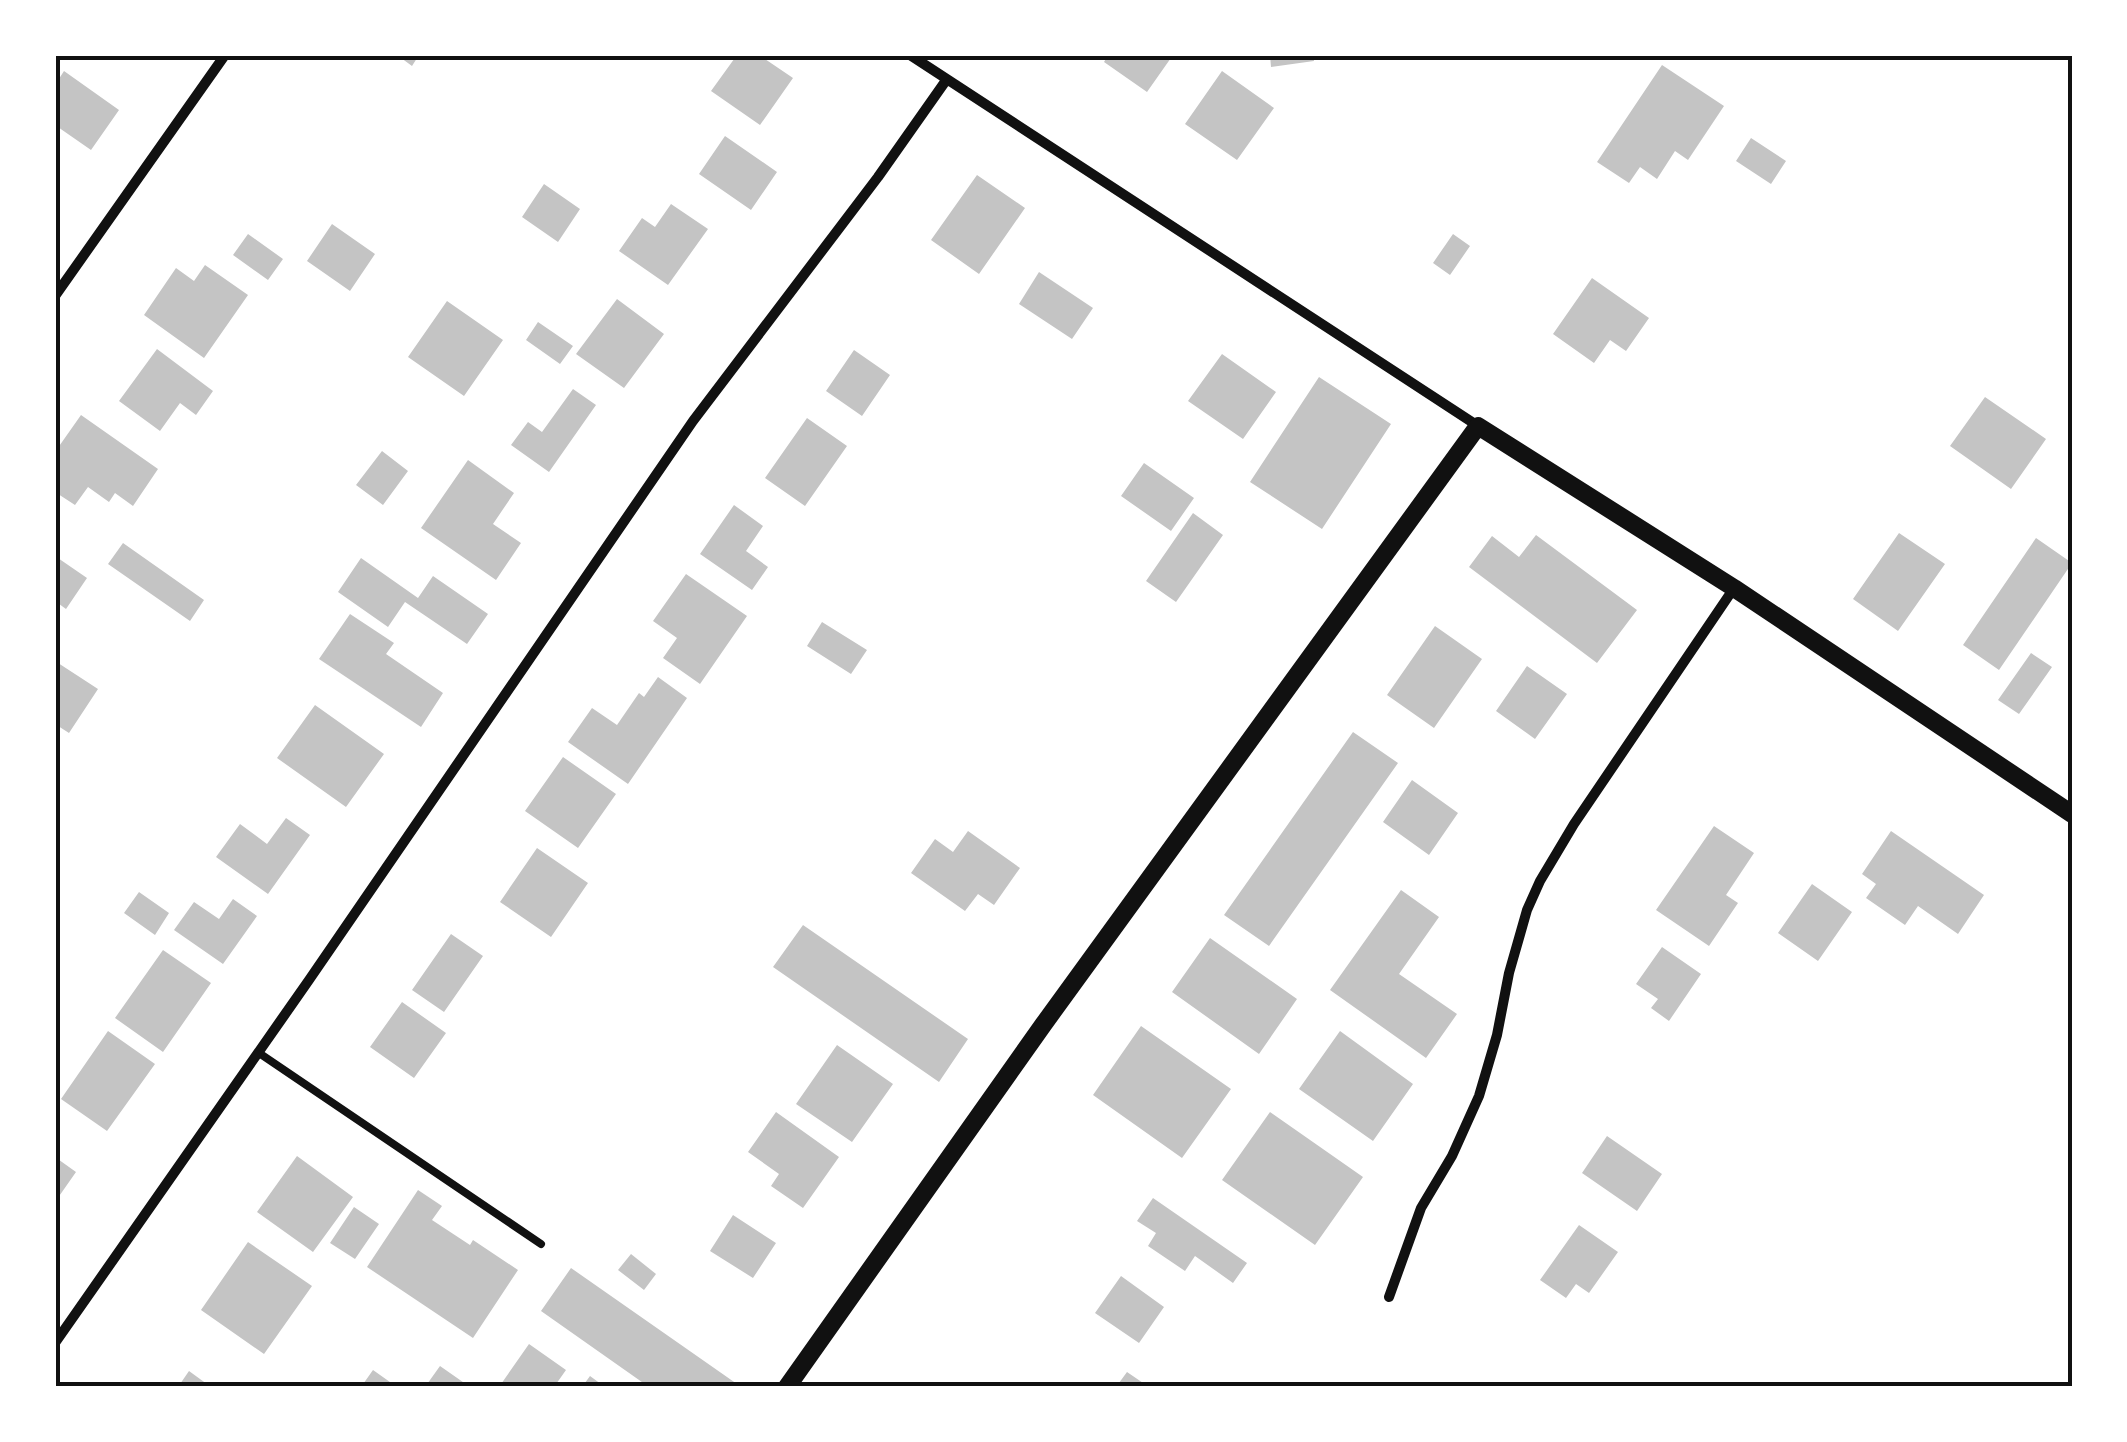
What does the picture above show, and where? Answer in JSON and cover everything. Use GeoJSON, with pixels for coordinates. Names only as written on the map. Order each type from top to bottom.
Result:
{"type":"FeatureCollection","features":[{"type":"Feature","properties":{"kind":"street"},"geometry":{"type":"LineString","coordinates":[[55,296],[226,55]]}},
{"type":"Feature","properties":{"kind":"street"},"geometry":{"type":"LineString","coordinates":[[910,55],[1478,426],[1734,588],[2072,814]]}},
{"type":"Feature","properties":{"kind":"street"},"geometry":{"type":"LineString","coordinates":[[55,1343],[693,421],[878,177],[946,80]]}},
{"type":"Feature","properties":{"kind":"street"},"geometry":{"type":"LineString","coordinates":[[786,1387],[1478,426]]}},
{"type":"Feature","properties":{"kind":"street"},"geometry":{"type":"LineString","coordinates":[[1389,1298],[1421,1208],[1452,1156],[1479,1096],[1497,1035],[1509,972],[1527,910],[1540,882],[1574,824],[1734,588]]}},
{"type":"Feature","properties":{"kind":"lane"},"geometry":{"type":"LineString","coordinates":[[259,1053],[541,1244]]}},
{"type":"Feature","properties":{"kind":"building"},"geometry":{"type":"Polygon","coordinates":[[[397,55],[419,55],[412,66],[397,55]]]}},
{"type":"Feature","properties":{"kind":"building"},"geometry":{"type":"Polygon","coordinates":[[[737,55],[759,55],[793,78],[760,125],[711,91],[737,55]]]}},
{"type":"Feature","properties":{"kind":"building"},"geometry":{"type":"Polygon","coordinates":[[[1108,55],[1173,55],[1147,92],[1104,62],[1108,55]]]}},
{"type":"Feature","properties":{"kind":"building"},"geometry":{"type":"Polygon","coordinates":[[[1270,55],[1313,55],[1314,61],[1271,67],[1270,55]]]}},
{"type":"Feature","properties":{"kind":"building"},"geometry":{"type":"Polygon","coordinates":[[[1662,65],[1724,106],[1688,160],[1675,151],[1657,179],[1640,167],[1629,183],[1597,162],[1662,65]]]}},
{"type":"Feature","properties":{"kind":"building"},"geometry":{"type":"Polygon","coordinates":[[[64,71],[119,110],[91,150],[55,125],[55,85],[64,71]]]}},
{"type":"Feature","properties":{"kind":"building"},"geometry":{"type":"Polygon","coordinates":[[[1222,71],[1274,108],[1237,160],[1185,124],[1222,71]]]}},
{"type":"Feature","properties":{"kind":"building"},"geometry":{"type":"Polygon","coordinates":[[[725,136],[777,172],[751,210],[699,174],[725,136]]]}},
{"type":"Feature","properties":{"kind":"building"},"geometry":{"type":"Polygon","coordinates":[[[1751,138],[1786,161],[1771,184],[1736,161],[1751,138]]]}},
{"type":"Feature","properties":{"kind":"building"},"geometry":{"type":"Polygon","coordinates":[[[977,175],[1025,208],[979,274],[931,240],[977,175]]]}},
{"type":"Feature","properties":{"kind":"building"},"geometry":{"type":"Polygon","coordinates":[[[544,184],[580,209],[558,242],[522,217],[544,184]]]}},
{"type":"Feature","properties":{"kind":"building"},"geometry":{"type":"Polygon","coordinates":[[[671,204],[708,229],[668,285],[619,251],[642,218],[655,227],[671,204]]]}},
{"type":"Feature","properties":{"kind":"building"},"geometry":{"type":"Polygon","coordinates":[[[332,224],[375,254],[350,291],[307,261],[332,224]]]}},
{"type":"Feature","properties":{"kind":"building"},"geometry":{"type":"Polygon","coordinates":[[[248,234],[283,259],[268,280],[233,255],[248,234]]]}},
{"type":"Feature","properties":{"kind":"building"},"geometry":{"type":"Polygon","coordinates":[[[1453,234],[1470,246],[1450,275],[1433,263],[1453,234]]]}},
{"type":"Feature","properties":{"kind":"building"},"geometry":{"type":"Polygon","coordinates":[[[205,265],[248,295],[204,358],[144,315],[176,268],[194,281],[205,265]]]}},
{"type":"Feature","properties":{"kind":"building"},"geometry":{"type":"Polygon","coordinates":[[[1039,272],[1093,308],[1072,339],[1019,304],[1039,272]]]}},
{"type":"Feature","properties":{"kind":"building"},"geometry":{"type":"Polygon","coordinates":[[[1592,278],[1649,318],[1626,351],[1610,340],[1594,363],[1553,334],[1592,278]]]}},
{"type":"Feature","properties":{"kind":"building"},"geometry":{"type":"Polygon","coordinates":[[[617,299],[664,334],[624,388],[576,354],[617,299]]]}},
{"type":"Feature","properties":{"kind":"building"},"geometry":{"type":"Polygon","coordinates":[[[447,301],[503,340],[464,396],[408,357],[447,301]]]}},
{"type":"Feature","properties":{"kind":"building"},"geometry":{"type":"Polygon","coordinates":[[[538,322],[573,346],[560,364],[526,340],[538,322]]]}},
{"type":"Feature","properties":{"kind":"building"},"geometry":{"type":"Polygon","coordinates":[[[157,349],[213,391],[196,415],[180,403],[160,431],[119,401],[157,349]]]}},
{"type":"Feature","properties":{"kind":"building"},"geometry":{"type":"Polygon","coordinates":[[[854,350],[890,375],[862,416],[826,391],[854,350]]]}},
{"type":"Feature","properties":{"kind":"building"},"geometry":{"type":"Polygon","coordinates":[[[1222,354],[1276,392],[1243,439],[1188,401],[1222,354]]]}},
{"type":"Feature","properties":{"kind":"building"},"geometry":{"type":"Polygon","coordinates":[[[1319,377],[1391,424],[1322,529],[1250,482],[1319,377]]]}},
{"type":"Feature","properties":{"kind":"building"},"geometry":{"type":"Polygon","coordinates":[[[573,389],[596,405],[549,472],[511,445],[528,422],[542,432],[573,389]]]}},
{"type":"Feature","properties":{"kind":"building"},"geometry":{"type":"Polygon","coordinates":[[[1985,397],[2046,439],[2011,489],[1950,446],[1985,397]]]}},
{"type":"Feature","properties":{"kind":"building"},"geometry":{"type":"Polygon","coordinates":[[[81,415],[158,469],[133,506],[115,493],[109,502],[88,487],[75,505],[55,492],[55,452],[81,415]]]}},
{"type":"Feature","properties":{"kind":"building"},"geometry":{"type":"Polygon","coordinates":[[[807,418],[847,446],[805,506],[765,478],[807,418]]]}},
{"type":"Feature","properties":{"kind":"building"},"geometry":{"type":"Polygon","coordinates":[[[382,451],[408,471],[383,505],[356,485],[382,451]]]}},
{"type":"Feature","properties":{"kind":"building"},"geometry":{"type":"Polygon","coordinates":[[[468,460],[514,493],[493,524],[521,543],[496,580],[421,528],[468,460]]]}},
{"type":"Feature","properties":{"kind":"building"},"geometry":{"type":"Polygon","coordinates":[[[1144,463],[1194,498],[1171,531],[1121,496],[1144,463]]]}},
{"type":"Feature","properties":{"kind":"building"},"geometry":{"type":"Polygon","coordinates":[[[734,505],[763,526],[746,551],[768,567],[752,590],[700,554],[734,505]]]}},
{"type":"Feature","properties":{"kind":"building"},"geometry":{"type":"Polygon","coordinates":[[[1193,513],[1223,535],[1176,602],[1146,581],[1193,513]]]}},
{"type":"Feature","properties":{"kind":"building"},"geometry":{"type":"Polygon","coordinates":[[[1899,533],[1945,564],[1898,631],[1853,599],[1899,533]]]}},
{"type":"Feature","properties":{"kind":"building"},"geometry":{"type":"Polygon","coordinates":[[[1536,535],[1637,610],[1597,663],[1469,567],[1492,536],[1519,557],[1536,535]]]}},
{"type":"Feature","properties":{"kind":"building"},"geometry":{"type":"Polygon","coordinates":[[[2036,538],[2072,563],[1999,670],[1963,645],[2036,538]]]}},
{"type":"Feature","properties":{"kind":"building"},"geometry":{"type":"Polygon","coordinates":[[[123,543],[204,600],[190,621],[108,564],[123,543]]]}},
{"type":"Feature","properties":{"kind":"building"},"geometry":{"type":"Polygon","coordinates":[[[55,556],[87,578],[66,609],[55,601],[55,556]]]}},
{"type":"Feature","properties":{"kind":"building"},"geometry":{"type":"Polygon","coordinates":[[[361,558],[418,598],[433,576],[488,614],[467,644],[405,602],[388,627],[338,592],[361,558]]]}},
{"type":"Feature","properties":{"kind":"building"},"geometry":{"type":"Polygon","coordinates":[[[686,574],[747,616],[700,684],[663,658],[677,638],[653,621],[686,574]]]}},
{"type":"Feature","properties":{"kind":"building"},"geometry":{"type":"Polygon","coordinates":[[[350,614],[394,643],[386,654],[443,693],[421,727],[319,659],[350,614]]]}},
{"type":"Feature","properties":{"kind":"building"},"geometry":{"type":"Polygon","coordinates":[[[822,622],[867,650],[851,674],[807,646],[822,622]]]}},
{"type":"Feature","properties":{"kind":"building"},"geometry":{"type":"Polygon","coordinates":[[[1435,626],[1482,659],[1434,728],[1387,695],[1435,626]]]}},
{"type":"Feature","properties":{"kind":"building"},"geometry":{"type":"Polygon","coordinates":[[[2031,653],[2052,667],[2019,714],[1998,700],[2031,653]]]}},
{"type":"Feature","properties":{"kind":"building"},"geometry":{"type":"Polygon","coordinates":[[[55,661],[98,689],[69,733],[55,724],[55,661]]]}},
{"type":"Feature","properties":{"kind":"building"},"geometry":{"type":"Polygon","coordinates":[[[1527,666],[1567,694],[1535,739],[1496,711],[1527,666]]]}},
{"type":"Feature","properties":{"kind":"building"},"geometry":{"type":"Polygon","coordinates":[[[658,677],[687,698],[628,784],[568,742],[592,708],[617,725],[639,693],[644,697],[658,677]]]}},
{"type":"Feature","properties":{"kind":"building"},"geometry":{"type":"Polygon","coordinates":[[[315,705],[384,754],[346,807],[277,758],[315,705]]]}},
{"type":"Feature","properties":{"kind":"building"},"geometry":{"type":"Polygon","coordinates":[[[1353,732],[1398,763],[1269,946],[1224,915],[1353,732]]]}},
{"type":"Feature","properties":{"kind":"building"},"geometry":{"type":"Polygon","coordinates":[[[563,757],[616,794],[578,848],[525,811],[563,757]]]}},
{"type":"Feature","properties":{"kind":"building"},"geometry":{"type":"Polygon","coordinates":[[[1412,780],[1458,813],[1429,855],[1383,822],[1412,780]]]}},
{"type":"Feature","properties":{"kind":"building"},"geometry":{"type":"Polygon","coordinates":[[[286,818],[310,835],[268,894],[216,857],[240,824],[267,844],[286,818]]]}},
{"type":"Feature","properties":{"kind":"building"},"geometry":{"type":"Polygon","coordinates":[[[1714,826],[1754,853],[1726,895],[1738,903],[1709,946],[1656,910],[1714,826]]]}},
{"type":"Feature","properties":{"kind":"building"},"geometry":{"type":"Polygon","coordinates":[[[968,831],[1020,868],[994,905],[978,894],[965,911],[911,873],[935,839],[953,852],[968,831]]]}},
{"type":"Feature","properties":{"kind":"building"},"geometry":{"type":"Polygon","coordinates":[[[1891,831],[1984,895],[1958,934],[1918,906],[1905,925],[1866,898],[1876,884],[1862,874],[1891,831]]]}},
{"type":"Feature","properties":{"kind":"building"},"geometry":{"type":"Polygon","coordinates":[[[537,848],[588,883],[551,937],[500,902],[537,848]]]}},
{"type":"Feature","properties":{"kind":"building"},"geometry":{"type":"Polygon","coordinates":[[[1812,884],[1852,912],[1818,961],[1778,933],[1812,884]]]}},
{"type":"Feature","properties":{"kind":"building"},"geometry":{"type":"Polygon","coordinates":[[[1401,890],[1439,917],[1399,974],[1457,1014],[1426,1058],[1330,990],[1401,890]]]}},
{"type":"Feature","properties":{"kind":"building"},"geometry":{"type":"Polygon","coordinates":[[[139,892],[169,913],[155,935],[124,913],[139,892]]]}},
{"type":"Feature","properties":{"kind":"building"},"geometry":{"type":"Polygon","coordinates":[[[233,899],[257,916],[223,964],[174,930],[194,902],[219,919],[233,899]]]}},
{"type":"Feature","properties":{"kind":"building"},"geometry":{"type":"Polygon","coordinates":[[[803,925],[968,1039],[939,1082],[773,967],[803,925]]]}},
{"type":"Feature","properties":{"kind":"building"},"geometry":{"type":"Polygon","coordinates":[[[451,934],[483,956],[444,1012],[412,990],[451,934]]]}},
{"type":"Feature","properties":{"kind":"building"},"geometry":{"type":"Polygon","coordinates":[[[1210,938],[1297,999],[1259,1054],[1172,992],[1210,938]]]}},
{"type":"Feature","properties":{"kind":"building"},"geometry":{"type":"Polygon","coordinates":[[[1662,947],[1701,974],[1669,1021],[1651,1008],[1658,999],[1636,984],[1662,947]]]}},
{"type":"Feature","properties":{"kind":"building"},"geometry":{"type":"Polygon","coordinates":[[[163,950],[211,983],[163,1052],[115,1018],[163,950]]]}},
{"type":"Feature","properties":{"kind":"building"},"geometry":{"type":"Polygon","coordinates":[[[402,1002],[446,1033],[414,1078],[370,1047],[402,1002]]]}},
{"type":"Feature","properties":{"kind":"building"},"geometry":{"type":"Polygon","coordinates":[[[1141,1026],[1231,1089],[1182,1158],[1093,1095],[1141,1026]]]}},
{"type":"Feature","properties":{"kind":"building"},"geometry":{"type":"Polygon","coordinates":[[[108,1031],[155,1064],[107,1131],[61,1099],[108,1031]]]}},
{"type":"Feature","properties":{"kind":"building"},"geometry":{"type":"Polygon","coordinates":[[[1340,1031],[1413,1084],[1373,1141],[1299,1089],[1340,1031]]]}},
{"type":"Feature","properties":{"kind":"building"},"geometry":{"type":"Polygon","coordinates":[[[837,1045],[893,1084],[852,1142],[796,1104],[837,1045]]]}},
{"type":"Feature","properties":{"kind":"building"},"geometry":{"type":"Polygon","coordinates":[[[776,1112],[839,1157],[803,1208],[771,1186],[779,1174],[748,1152],[776,1112]]]}},
{"type":"Feature","properties":{"kind":"building"},"geometry":{"type":"Polygon","coordinates":[[[1270,1112],[1363,1177],[1315,1245],[1222,1180],[1270,1112]]]}},
{"type":"Feature","properties":{"kind":"building"},"geometry":{"type":"Polygon","coordinates":[[[1607,1136],[1662,1174],[1637,1211],[1582,1173],[1607,1136]]]}},
{"type":"Feature","properties":{"kind":"building"},"geometry":{"type":"Polygon","coordinates":[[[297,1156],[353,1197],[313,1252],[257,1212],[297,1156]]]}},
{"type":"Feature","properties":{"kind":"building"},"geometry":{"type":"Polygon","coordinates":[[[55,1157],[76,1172],[55,1202],[55,1157]]]}},
{"type":"Feature","properties":{"kind":"building"},"geometry":{"type":"Polygon","coordinates":[[[418,1190],[442,1206],[432,1220],[470,1245],[473,1240],[518,1270],[473,1338],[367,1267],[418,1190]]]}},
{"type":"Feature","properties":{"kind":"building"},"geometry":{"type":"Polygon","coordinates":[[[1153,1198],[1247,1263],[1233,1283],[1195,1256],[1185,1271],[1148,1246],[1156,1233],[1137,1221],[1153,1198]]]}},
{"type":"Feature","properties":{"kind":"building"},"geometry":{"type":"Polygon","coordinates":[[[354,1207],[379,1224],[355,1259],[330,1243],[354,1207]]]}},
{"type":"Feature","properties":{"kind":"building"},"geometry":{"type":"Polygon","coordinates":[[[733,1215],[776,1243],[753,1278],[710,1251],[733,1215]]]}},
{"type":"Feature","properties":{"kind":"building"},"geometry":{"type":"Polygon","coordinates":[[[1579,1225],[1618,1252],[1589,1293],[1576,1284],[1566,1298],[1540,1280],[1579,1225]]]}},
{"type":"Feature","properties":{"kind":"building"},"geometry":{"type":"Polygon","coordinates":[[[248,1242],[312,1286],[264,1354],[201,1310],[248,1242]]]}},
{"type":"Feature","properties":{"kind":"building"},"geometry":{"type":"Polygon","coordinates":[[[631,1254],[656,1274],[644,1290],[618,1270],[631,1254]]]}},
{"type":"Feature","properties":{"kind":"building"},"geometry":{"type":"Polygon","coordinates":[[[571,1268],[737,1384],[735,1387],[649,1387],[541,1311],[571,1268]]]}},
{"type":"Feature","properties":{"kind":"building"},"geometry":{"type":"Polygon","coordinates":[[[1121,1276],[1164,1307],[1139,1343],[1095,1313],[1121,1276]]]}},
{"type":"Feature","properties":{"kind":"building"},"geometry":{"type":"Polygon","coordinates":[[[529,1344],[566,1370],[554,1387],[499,1387],[529,1344]]]}},
{"type":"Feature","properties":{"kind":"building"},"geometry":{"type":"Polygon","coordinates":[[[440,1366],[470,1387],[425,1387],[440,1366]]]}},
{"type":"Feature","properties":{"kind":"building"},"geometry":{"type":"Polygon","coordinates":[[[373,1370],[397,1387],[361,1387],[373,1370]]]}},
{"type":"Feature","properties":{"kind":"building"},"geometry":{"type":"Polygon","coordinates":[[[189,1371],[211,1387],[178,1387],[189,1371]]]}},
{"type":"Feature","properties":{"kind":"building"},"geometry":{"type":"Polygon","coordinates":[[[1127,1372],[1149,1387],[1116,1387],[1127,1372]]]}},
{"type":"Feature","properties":{"kind":"building"},"geometry":{"type":"Polygon","coordinates":[[[590,1376],[605,1387],[582,1387],[590,1376]]]}}]}
